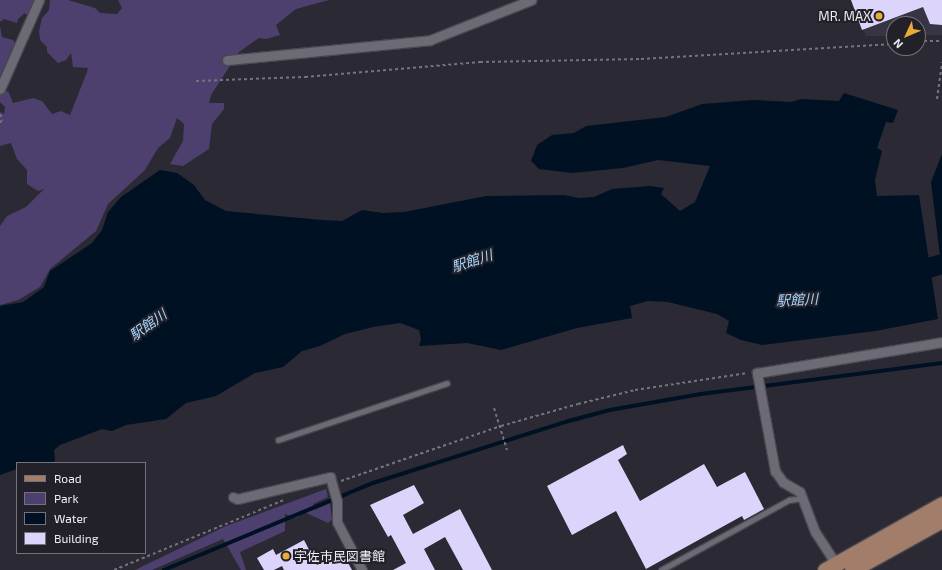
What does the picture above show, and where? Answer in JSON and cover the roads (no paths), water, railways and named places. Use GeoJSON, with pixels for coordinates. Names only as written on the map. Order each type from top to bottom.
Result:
{"type":"FeatureCollection","features":[{"type":"Feature","properties":{"kind":"main road"},"geometry":{"type":"LineString","coordinates":[[830,567],[942,504]]}},
{"type":"Feature","properties":{"kind":"main road"},"geometry":{"type":"LineString","coordinates":[[852,570],[942,520]]}},
{"type":"Feature","properties":{"kind":"street"},"geometry":{"type":"LineString","coordinates":[[0,89],[39,0]]}},
{"type":"Feature","properties":{"kind":"street"},"geometry":{"type":"LineString","coordinates":[[227,60],[430,40],[531,0]]}},
{"type":"Feature","properties":{"kind":"street"},"geometry":{"type":"LineString","coordinates":[[830,567],[815,532],[803,498],[798,491],[783,482],[774,471],[757,373],[942,342]]}},
{"type":"Feature","properties":{"kind":"street"},"geometry":{"type":"LineString","coordinates":[[234,497],[237,499],[328,476],[337,501],[337,522],[362,570]]}},
{"type":"Feature","properties":{"kind":"lane"},"geometry":{"type":"LineString","coordinates":[[278,440],[447,383]]}},
{"type":"Feature","properties":{"kind":"lane"},"geometry":{"type":"LineString","coordinates":[[661,570],[790,500],[803,498]]}},
{"type":"Feature","properties":{"kind":"water"},"geometry":{"type":"Polygon","coordinates":[[[844,93],[898,110],[893,123],[886,122],[877,148],[882,151],[875,180],[877,196],[919,195],[938,319],[875,331],[762,345],[741,340],[726,333],[729,321],[717,314],[668,302],[648,301],[630,306],[632,318],[577,328],[501,350],[467,343],[419,346],[421,339],[419,330],[400,323],[373,327],[345,334],[320,346],[302,351],[283,367],[255,373],[216,396],[186,403],[166,419],[126,425],[112,431],[102,429],[60,445],[54,450],[55,461],[54,462],[16,462],[16,469],[0,475],[0,306],[23,302],[44,287],[50,271],[92,243],[102,230],[108,212],[121,197],[160,170],[177,173],[194,185],[205,200],[226,211],[322,220],[342,221],[362,210],[383,213],[404,212],[486,196],[564,195],[579,198],[594,197],[612,189],[650,186],[664,188],[661,194],[680,211],[695,202],[710,166],[658,160],[623,168],[572,173],[539,169],[531,161],[537,145],[552,135],[574,133],[586,126],[666,117],[702,104],[753,100],[791,102],[801,99],[839,101],[844,93]]]}},
{"type":"Feature","properties":{"kind":"water"},"geometry":{"type":"Polygon","coordinates":[[[942,154],[942,272],[931,182],[942,154]]]}},
{"type":"Feature","properties":{"kind":"waterway","name":"駅館川"},"geometry":{"type":"LineString","coordinates":[[904,275],[942,264]]}},
{"type":"Feature","properties":{"kind":"waterway"},"geometry":{"type":"LineString","coordinates":[[164,570],[373,483],[569,421],[610,410],[701,394],[942,363]]}},
{"type":"Feature","properties":{"kind":"place","name":"MR. MAX"},"geometry":{"type":"Point","coordinates":[879,16]}},
{"type":"Feature","properties":{"kind":"place","name":"宇佐市民図書館"},"geometry":{"type":"Point","coordinates":[286,556]}}]}
